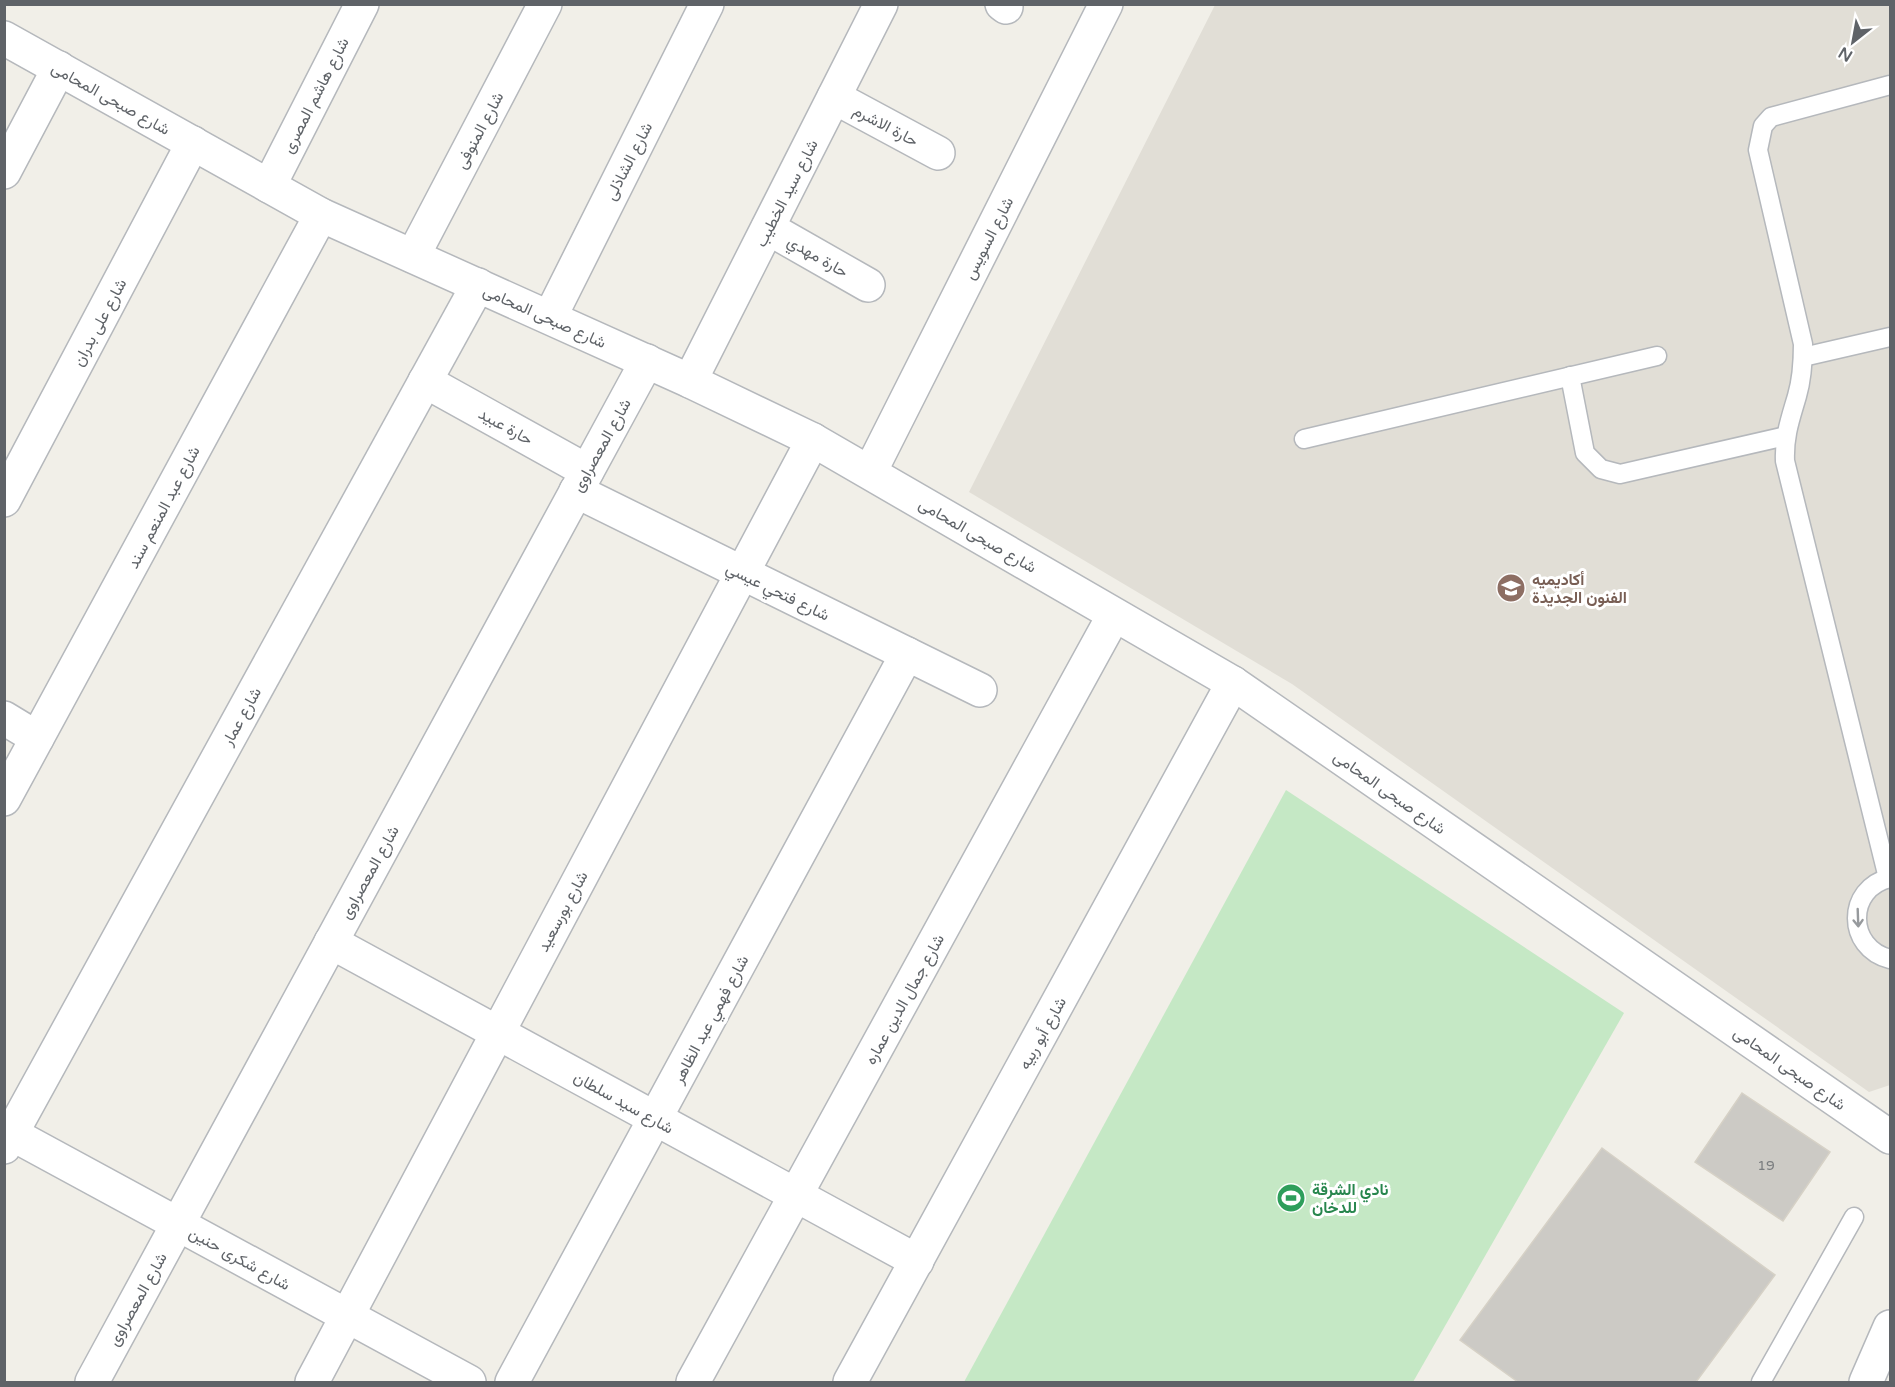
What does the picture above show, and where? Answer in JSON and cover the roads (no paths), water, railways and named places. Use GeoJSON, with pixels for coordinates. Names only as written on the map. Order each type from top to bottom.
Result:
{"type":"FeatureCollection","features":[{"type":"Feature","properties":{"kind":"street","name":"شارع هاشم المصرى"},"geometry":{"type":"LineString","coordinates":[[269,186],[362,4]]}},
{"type":"Feature","properties":{"kind":"street","name":"شارع المنوفى"},"geometry":{"type":"LineString","coordinates":[[413,256],[544,4]]}},
{"type":"Feature","properties":{"kind":"street","name":"شارع الشاذلى"},"geometry":{"type":"LineString","coordinates":[[550,317],[707,4]]}},
{"type":"Feature","properties":{"kind":"street","name":"شارع سيد الخطيب"},"geometry":{"type":"LineString","coordinates":[[690,381],[881,4]]}},
{"type":"Feature","properties":{"kind":"street","name":"شارع السويس"},"geometry":{"type":"LineString","coordinates":[[870,472],[1106,4]]}},
{"type":"Feature","properties":{"kind":"street","name":"شارع صبحى المحامى"},"geometry":{"type":"LineString","coordinates":[[4,38],[321,214],[690,381],[813,440],[870,472],[1233,684],[1890,1137]]}},
{"type":"Feature","properties":{"kind":"street"},"geometry":{"type":"LineString","coordinates":[[4,172],[59,68]]}},
{"type":"Feature","properties":{"kind":"street","name":"حارة الاشرم"},"geometry":{"type":"LineString","coordinates":[[834,97],[938,153]]}},
{"type":"Feature","properties":{"kind":"street","name":"شارع على بدران"},"geometry":{"type":"LineString","coordinates":[[4,500],[193,143]]}},
{"type":"Feature","properties":{"kind":"street","name":"شارع عبد المنعم سند"},"geometry":{"type":"LineString","coordinates":[[4,799],[321,214]]}},
{"type":"Feature","properties":{"kind":"street","name":"حارة مهدي"},"geometry":{"type":"LineString","coordinates":[[768,228],[868,285]]}},
{"type":"Feature","properties":{"kind":"street","name":"شارع عمار"},"geometry":{"type":"LineString","coordinates":[[8,1140],[478,285]]}},
{"type":"Feature","properties":{"kind":"street","name":"شارع المعصراوى"},"geometry":{"type":"LineString","coordinates":[[92,1383],[646,362]]}},
{"type":"Feature","properties":{"kind":"street","name":"حارة عبيد"},"geometry":{"type":"LineString","coordinates":[[425,381],[582,481]]}},
{"type":"Feature","properties":{"kind":"street","name":"شارع بورسعيد"},"geometry":{"type":"LineString","coordinates":[[312,1383],[813,440]]}},
{"type":"Feature","properties":{"kind":"street","name":"شارع فتحي عيسي"},"geometry":{"type":"LineString","coordinates":[[582,481],[743,573],[980,690]]}},
{"type":"Feature","properties":{"kind":"street","name":"شارع جمال الدين عماره"},"geometry":{"type":"LineString","coordinates":[[693,1383],[1114,615]]}},
{"type":"Feature","properties":{"kind":"street","name":"شارع فهمي عبد الظاهر"},"geometry":{"type":"LineString","coordinates":[[512,1383],[907,654]]}},
{"type":"Feature","properties":{"kind":"street","name":"شارع أبو ربيه"},"geometry":{"type":"LineString","coordinates":[[850,1383],[1233,684]]}},
{"type":"Feature","properties":{"kind":"street"},"geometry":{"type":"LineString","coordinates":[[4,718],[37,738]]}},
{"type":"Feature","properties":{"kind":"street","name":"شارع سيد سلطان"},"geometry":{"type":"LineString","coordinates":[[331,942],[917,1261]]}},
{"type":"Feature","properties":{"kind":"street","name":"شارع شكرى حنين"},"geometry":{"type":"LineString","coordinates":[[8,1140],[178,1224],[469,1383]]}},
{"type":"Feature","properties":{"kind":"street"},"geometry":{"type":"LineString","coordinates":[[1866,1383],[1890,1327]]}},
{"type":"Feature","properties":{"kind":"lane"},"geometry":{"type":"LineString","coordinates":[[1890,85],[1771,117],[1763,126],[1758,150],[1803,344],[1803,370],[1786,436],[1785,461],[1889,878],[1875,884],[1864,895],[1858,908],[1857,923],[1860,937],[1870,949],[1890,959]]}},
{"type":"Feature","properties":{"kind":"lane"},"geometry":{"type":"LineString","coordinates":[[1803,357],[1890,337]]}},
{"type":"Feature","properties":{"kind":"lane"},"geometry":{"type":"LineString","coordinates":[[1304,439],[1658,356]]}},
{"type":"Feature","properties":{"kind":"lane"},"geometry":{"type":"LineString","coordinates":[[1570,376],[1586,453],[1601,469],[1608,472],[1620,474],[1786,436]]}},
{"type":"Feature","properties":{"kind":"lane"},"geometry":{"type":"LineString","coordinates":[[1761,1383],[1854,1217]]}},
{"type":"Feature","properties":{"kind":"place","name":"أكاديميه الفنون الجديدة"},"geometry":{"type":"Point","coordinates":[1511,588]}},
{"type":"Feature","properties":{"kind":"place","name":"نادي الشرقة للدخان"},"geometry":{"type":"Point","coordinates":[1291,1198]}}]}
